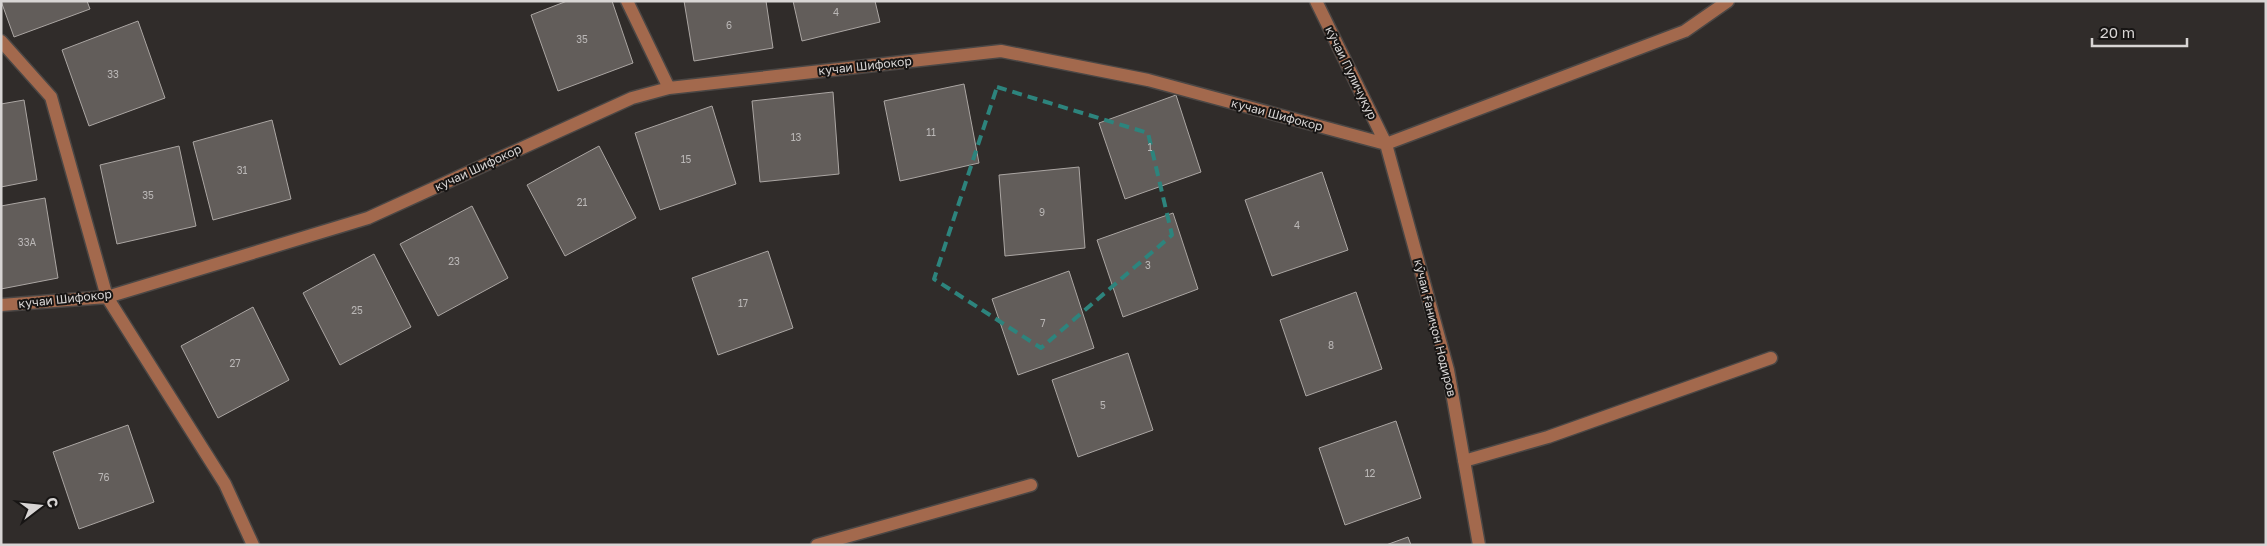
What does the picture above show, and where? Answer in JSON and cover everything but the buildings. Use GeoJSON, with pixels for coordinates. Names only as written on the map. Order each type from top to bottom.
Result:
{"type":"FeatureCollection","features":[{"type":"Feature","properties":{"kind":"street"},"geometry":{"type":"LineString","coordinates":[[628,1],[668,88]]}},
{"type":"Feature","properties":{"kind":"street","name":"кӯчаи Пуличуқур"},"geometry":{"type":"LineString","coordinates":[[1316,1],[1386,144]]}},
{"type":"Feature","properties":{"kind":"street"},"geometry":{"type":"LineString","coordinates":[[1386,144],[1685,31],[1728,1]]}},
{"type":"Feature","properties":{"kind":"street"},"geometry":{"type":"LineString","coordinates":[[1,41],[51,97],[107,297],[225,484],[252,545]]}},
{"type":"Feature","properties":{"kind":"street","name":"кучаи Шифокор"},"geometry":{"type":"LineString","coordinates":[[1,305],[107,297],[368,218],[632,98],[668,88],[1001,51],[1148,80],[1386,144]]}},
{"type":"Feature","properties":{"kind":"street","name":"кӯчаи Ғаниҷон Нодиров"},"geometry":{"type":"LineString","coordinates":[[1386,144],[1448,370],[1479,545]]}},
{"type":"Feature","properties":{"kind":"street"},"geometry":{"type":"LineString","coordinates":[[1464,461],[1548,437],[1771,358]]}},
{"type":"Feature","properties":{"kind":"street"},"geometry":{"type":"LineString","coordinates":[[817,545],[1031,485]]}},
{"type":"Feature","properties":{"kind":"highlighted area"},"geometry":{"type":"Polygon","coordinates":[[[997,87],[1148,133],[1172,235],[1041,348],[934,279],[997,87]]]}}]}
